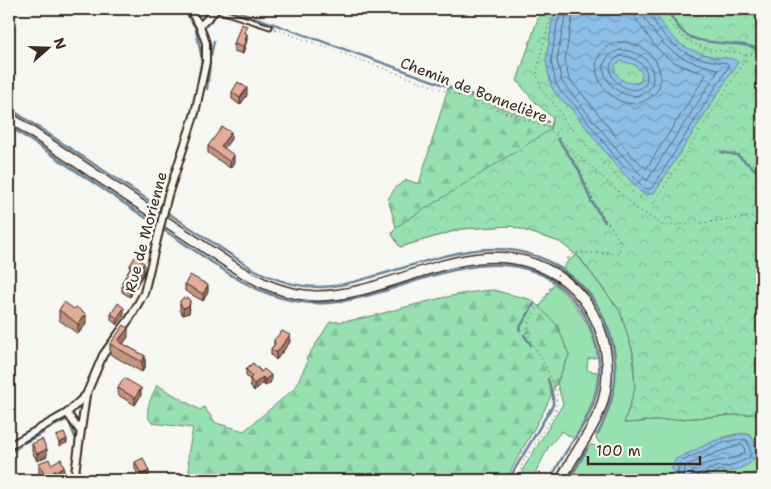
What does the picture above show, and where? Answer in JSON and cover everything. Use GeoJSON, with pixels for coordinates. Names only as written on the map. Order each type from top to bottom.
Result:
{"type":"FeatureCollection","features":[{"type":"Feature","properties":{"kind":"main road"},"geometry":{"type":"LineString","coordinates":[[9,117],[237,269],[259,282],[280,290],[314,296],[346,293],[457,262],[482,257],[519,259],[559,276],[578,294],[594,316],[603,336],[607,366],[606,389],[598,414],[561,480]]}},
{"type":"Feature","properties":{"kind":"street","name":"Rue de Morienne"},"geometry":{"type":"LineString","coordinates":[[9,446],[67,413],[86,396],[103,355],[130,318],[144,292],[168,195],[194,113],[206,62],[206,43],[200,26],[189,9]]}},
{"type":"Feature","properties":{"kind":"street"},"geometry":{"type":"LineString","coordinates":[[200,26],[217,9]]}},
{"type":"Feature","properties":{"kind":"street"},"geometry":{"type":"LineString","coordinates":[[74,480],[86,396]]}},
{"type":"Feature","properties":{"kind":"street"},"geometry":{"type":"LineString","coordinates":[[67,413],[80,431]]}},
{"type":"Feature","properties":{"kind":"lane"},"geometry":{"type":"LineString","coordinates":[[217,9],[270,27]]}},
{"type":"Feature","properties":{"kind":"path"},"geometry":{"type":"LineString","coordinates":[[553,9],[539,60],[537,75],[540,86],[558,108],[565,122],[592,153],[645,202],[654,203],[745,60],[745,56]]}},
{"type":"Feature","properties":{"kind":"path"},"geometry":{"type":"LineString","coordinates":[[660,9],[671,26],[688,41],[701,47],[742,53],[745,56],[762,52]]}},
{"type":"Feature","properties":{"kind":"path","name":"Chemin de Bonnelière"},"geometry":{"type":"LineString","coordinates":[[270,27],[548,128],[638,210],[664,226],[762,215]]}},
{"type":"Feature","properties":{"kind":"path"},"geometry":{"type":"LineString","coordinates":[[554,133],[565,122]]}},
{"type":"Feature","properties":{"kind":"path"},"geometry":{"type":"LineString","coordinates":[[517,480],[523,462],[556,408],[557,393],[546,366],[527,332],[529,321],[568,258],[579,253],[619,252],[621,242],[594,202],[572,149]]}},
{"type":"Feature","properties":{"kind":"green space"},"geometry":{"type":"Polygon","coordinates":[[[541,9],[762,9],[762,413],[624,423],[635,389],[633,352],[620,311],[580,258],[560,242],[511,226],[461,229],[400,247],[392,234],[396,227],[550,130],[553,118],[535,102],[517,81],[541,9]]]}},
{"type":"Feature","properties":{"kind":"green space"},"geometry":{"type":"Polygon","coordinates":[[[448,88],[554,128],[762,413],[624,423],[635,389],[633,352],[620,311],[580,258],[560,242],[511,226],[461,229],[400,247],[392,234],[396,227],[388,199],[396,187],[407,180],[419,184],[448,88]]]}},
{"type":"Feature","properties":{"kind":"green space"},"geometry":{"type":"Polygon","coordinates":[[[577,255],[620,311],[633,352],[635,389],[625,423],[762,413],[762,480],[698,480],[722,470],[724,473],[729,472],[756,446],[751,435],[741,434],[720,439],[672,468],[674,480],[570,480],[590,445],[609,455],[611,452],[598,442],[596,433],[598,434],[608,410],[614,387],[616,366],[614,345],[607,325],[597,306],[582,288],[562,271],[569,260],[577,255]]]}},
{"type":"Feature","properties":{"kind":"green space"},"geometry":{"type":"Polygon","coordinates":[[[554,284],[570,299],[583,316],[592,335],[598,357],[588,359],[587,369],[598,372],[597,381],[590,407],[574,439],[562,431],[549,446],[532,480],[519,480],[523,469],[563,404],[557,383],[569,355],[557,325],[539,308],[554,284]]]}},
{"type":"Feature","properties":{"kind":"green space"},"geometry":{"type":"Polygon","coordinates":[[[493,290],[532,300],[557,325],[569,355],[544,411],[511,470],[509,480],[190,480],[188,455],[193,428],[152,423],[149,419],[149,404],[157,385],[200,410],[204,407],[216,423],[244,431],[294,389],[308,361],[306,359],[330,322],[358,319],[448,297],[493,290]]]}},
{"type":"Feature","properties":{"kind":"water"},"geometry":{"type":"Polygon","coordinates":[[[557,9],[652,9],[671,35],[684,46],[702,54],[730,58],[738,62],[655,192],[649,195],[642,193],[613,162],[569,106],[557,96],[551,86],[546,61],[552,21],[557,9]],[[621,61],[615,65],[619,78],[632,83],[641,81],[642,73],[635,65],[621,61]]]}},
{"type":"Feature","properties":{"kind":"water"},"geometry":{"type":"Polygon","coordinates":[[[739,434],[748,434],[754,442],[756,454],[751,463],[724,473],[722,470],[698,480],[674,480],[672,468],[676,459],[714,441],[739,434]]]}},
{"type":"Feature","properties":{"kind":"building"},"geometry":{"type":"Polygon","coordinates":[[[241,24],[247,26],[244,33],[247,34],[243,47],[234,44],[241,24]]]}},
{"type":"Feature","properties":{"kind":"building"},"geometry":{"type":"Polygon","coordinates":[[[238,82],[247,88],[240,98],[232,92],[238,82]]]}},
{"type":"Feature","properties":{"kind":"building"},"geometry":{"type":"Polygon","coordinates":[[[222,127],[231,132],[221,146],[234,155],[230,162],[208,146],[222,127]]]}},
{"type":"Feature","properties":{"kind":"building"},"geometry":{"type":"Polygon","coordinates":[[[135,257],[144,263],[130,287],[122,282],[135,257]]]}},
{"type":"Feature","properties":{"kind":"building"},"geometry":{"type":"Polygon","coordinates":[[[190,275],[208,285],[203,294],[185,284],[190,275]]]}},
{"type":"Feature","properties":{"kind":"building"},"geometry":{"type":"Polygon","coordinates":[[[183,298],[188,298],[190,301],[189,306],[183,308],[180,301],[183,298]]]}},
{"type":"Feature","properties":{"kind":"building"},"geometry":{"type":"Polygon","coordinates":[[[64,302],[86,314],[78,324],[59,310],[64,302]]]}},
{"type":"Feature","properties":{"kind":"building"},"geometry":{"type":"Polygon","coordinates":[[[118,303],[124,308],[117,318],[111,314],[118,303]]]}},
{"type":"Feature","properties":{"kind":"building"},"geometry":{"type":"Polygon","coordinates":[[[124,325],[128,328],[118,341],[145,356],[142,362],[110,344],[124,325]]]}},
{"type":"Feature","properties":{"kind":"building"},"geometry":{"type":"Polygon","coordinates":[[[282,331],[290,335],[276,353],[271,349],[275,344],[274,340],[282,331]]]}},
{"type":"Feature","properties":{"kind":"building"},"geometry":{"type":"Polygon","coordinates":[[[253,363],[261,372],[264,369],[271,375],[265,380],[263,377],[254,384],[250,379],[252,376],[246,369],[253,363]]]}},
{"type":"Feature","properties":{"kind":"building"},"geometry":{"type":"Polygon","coordinates":[[[124,378],[141,388],[135,398],[118,388],[124,378]]]}},
{"type":"Feature","properties":{"kind":"building"},"geometry":{"type":"Polygon","coordinates":[[[64,433],[67,439],[59,443],[56,436],[64,433]]]}},
{"type":"Feature","properties":{"kind":"building"},"geometry":{"type":"Polygon","coordinates":[[[42,439],[47,449],[37,454],[32,444],[42,439]]]}},
{"type":"Feature","properties":{"kind":"building"},"geometry":{"type":"Polygon","coordinates":[[[143,458],[149,471],[141,474],[135,462],[143,458]]]}},
{"type":"Feature","properties":{"kind":"building"},"geometry":{"type":"Polygon","coordinates":[[[49,459],[51,464],[61,459],[64,467],[53,472],[57,480],[39,480],[38,478],[45,475],[39,463],[49,459]]]}},
{"type":"Feature","properties":{"kind":"waterway"},"geometry":{"type":"LineString","coordinates":[[184,9],[197,30]]}},
{"type":"Feature","properties":{"kind":"waterway"},"geometry":{"type":"LineString","coordinates":[[232,9],[548,122]]}},
{"type":"Feature","properties":{"kind":"waterway"},"geometry":{"type":"LineString","coordinates":[[666,9],[680,29],[690,37],[710,42],[743,45],[757,50]]}},
{"type":"Feature","properties":{"kind":"waterway"},"geometry":{"type":"LineString","coordinates":[[196,30],[202,59],[198,82]]}},
{"type":"Feature","properties":{"kind":"waterway"},"geometry":{"type":"LineString","coordinates":[[211,55],[214,41]]}},
{"type":"Feature","properties":{"kind":"waterway"},"geometry":{"type":"LineString","coordinates":[[755,47],[762,46]]}},
{"type":"Feature","properties":{"kind":"waterway"},"geometry":{"type":"LineString","coordinates":[[759,56],[762,62]]}},
{"type":"Feature","properties":{"kind":"waterway"},"geometry":{"type":"LineString","coordinates":[[207,89],[210,63]]}},
{"type":"Feature","properties":{"kind":"waterway"},"geometry":{"type":"LineString","coordinates":[[9,108],[251,268],[284,282],[310,287],[333,286],[445,256],[492,249],[515,250],[537,256],[560,268],[574,278],[591,297],[604,319],[610,335],[615,363],[615,377],[610,405],[598,434]]}},
{"type":"Feature","properties":{"kind":"waterway"},"geometry":{"type":"LineString","coordinates":[[9,126],[234,277],[256,289],[279,297],[314,303],[355,299],[442,273],[471,267],[499,265],[527,269],[553,281],[570,296],[589,324],[598,354],[599,376],[598,387],[591,409],[561,459],[551,480]]}},
{"type":"Feature","properties":{"kind":"waterway"},"geometry":{"type":"LineString","coordinates":[[558,139],[579,170],[591,201],[605,222]]}},
{"type":"Feature","properties":{"kind":"waterway"},"geometry":{"type":"LineString","coordinates":[[721,152],[737,155],[762,175]]}},
{"type":"Feature","properties":{"kind":"waterway"},"geometry":{"type":"LineString","coordinates":[[520,330],[534,304]]}},
{"type":"Feature","properties":{"kind":"waterway"},"geometry":{"type":"LineString","coordinates":[[524,335],[531,345]]}},
{"type":"Feature","properties":{"kind":"waterway"},"geometry":{"type":"LineString","coordinates":[[512,480],[513,472],[553,405],[553,397],[548,379]]}},
{"type":"Feature","properties":{"kind":"waterway"},"geometry":{"type":"LineString","coordinates":[[50,428],[66,420]]}},
{"type":"Feature","properties":{"kind":"waterway"},"geometry":{"type":"LineString","coordinates":[[69,422],[75,437]]}},
{"type":"Feature","properties":{"kind":"waterway"},"geometry":{"type":"LineString","coordinates":[[24,443],[43,433]]}},
{"type":"Feature","properties":{"kind":"waterway"},"geometry":{"type":"LineString","coordinates":[[9,453],[20,446]]}},
{"type":"Feature","properties":{"kind":"waterway"},"geometry":{"type":"LineString","coordinates":[[569,480],[587,449]]}}]}
